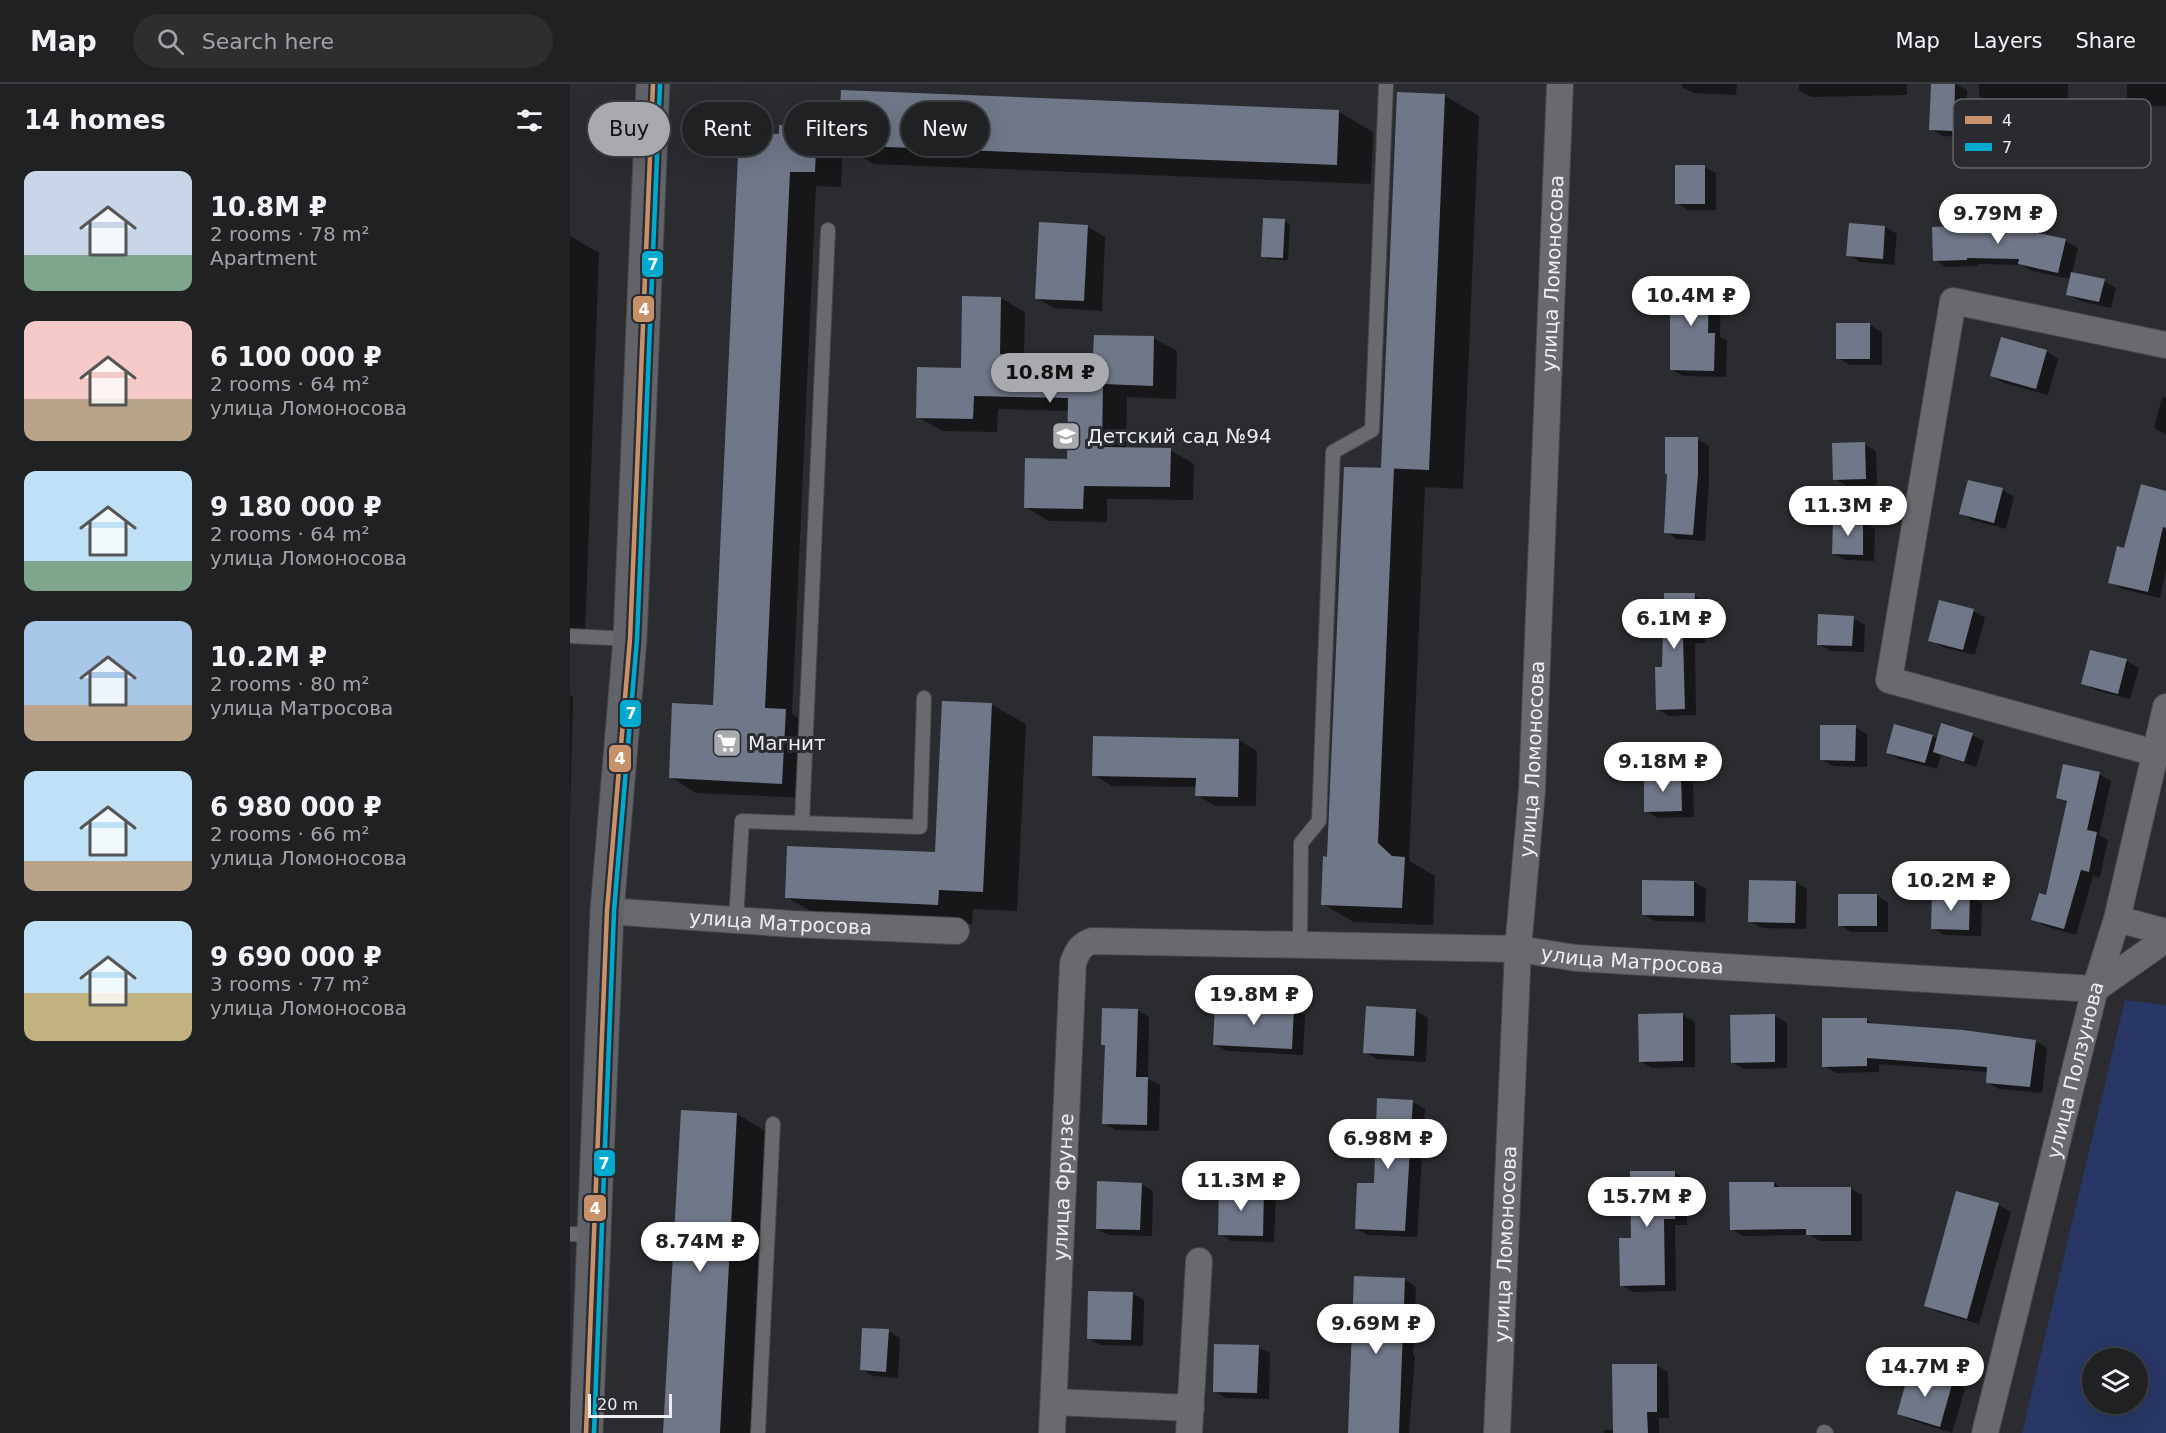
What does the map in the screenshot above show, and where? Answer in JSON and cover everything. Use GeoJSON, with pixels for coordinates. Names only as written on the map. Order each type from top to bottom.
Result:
{"type":"FeatureCollection","features":[{"type":"Feature","properties":{"kind":"street"},"geometry":{"type":"LineString","coordinates":[[586,1433],[582,1234],[630,639],[653,84]]}},
{"type":"Feature","properties":{"kind":"street","name":"улица Ломоносова"},"geometry":{"type":"LineString","coordinates":[[1497,1433],[1518,949],[1532,790],[1560,84]]}},
{"type":"Feature","properties":{"kind":"street"},"geometry":{"type":"LineString","coordinates":[[2155,753],[1889,680],[1953,301],[2166,345]]}},
{"type":"Feature","properties":{"kind":"street","name":"улица Ползунова"},"geometry":{"type":"LineString","coordinates":[[1985,1433],[2095,989],[2117,919],[2166,707]]}},
{"type":"Feature","properties":{"kind":"street","name":"улица Матросова"},"geometry":{"type":"LineString","coordinates":[[607,911],[956,931]]}},
{"type":"Feature","properties":{"kind":"street"},"geometry":{"type":"LineString","coordinates":[[2117,919],[2166,932]]}},
{"type":"Feature","properties":{"kind":"street"},"geometry":{"type":"LineString","coordinates":[[2095,989],[2166,939]]}},
{"type":"Feature","properties":{"kind":"street","name":"улица Матросова"},"geometry":{"type":"LineString","coordinates":[[1083,944],[1092,941],[1518,949],[1576,958],[2095,989]]}},
{"type":"Feature","properties":{"kind":"street","name":"улица Фрунзе"},"geometry":{"type":"LineString","coordinates":[[1052,1433],[1073,963],[1076,953],[1083,944]]}},
{"type":"Feature","properties":{"kind":"street"},"geometry":{"type":"LineString","coordinates":[[1190,1420],[1199,1262]]}},
{"type":"Feature","properties":{"kind":"lane"},"geometry":{"type":"LineString","coordinates":[[1300,946],[1301,843],[1319,821],[1333,452],[1372,430],[1386,84]]}},
{"type":"Feature","properties":{"kind":"lane"},"geometry":{"type":"LineString","coordinates":[[802,822],[828,230]]}},
{"type":"Feature","properties":{"kind":"lane"},"geometry":{"type":"LineString","coordinates":[[570,636],[630,639]]}},
{"type":"Feature","properties":{"kind":"lane"},"geometry":{"type":"LineString","coordinates":[[736,920],[742,821],[920,827],[924,698]]}},
{"type":"Feature","properties":{"kind":"lane"},"geometry":{"type":"LineString","coordinates":[[758,1433],[773,1124]]}},
{"type":"Feature","properties":{"kind":"lane"},"geometry":{"type":"LineString","coordinates":[[1054,1402],[1190,1420]]}},
{"type":"Feature","properties":{"kind":"shaded area"},"geometry":{"type":"Polygon","coordinates":[[[2125,1000],[2166,1005],[2166,1433],[2022,1433],[2125,1000]]]}},
{"type":"Feature","properties":{"kind":"building"},"geometry":{"type":"Polygon","coordinates":[[[1931,84],[1955,84],[1953,131],[1929,130],[1931,84]]]}},
{"type":"Feature","properties":{"kind":"building"},"geometry":{"type":"Polygon","coordinates":[[[841,90],[1339,110],[1337,165],[989,151],[989,102],[901,102],[901,148],[889,147],[889,102],[840,102],[841,90]]]}},
{"type":"Feature","properties":{"kind":"building"},"geometry":{"type":"Polygon","coordinates":[[[1397,92],[1445,94],[1429,470],[1381,468],[1397,92]]]}},
{"type":"Feature","properties":{"kind":"building"},"geometry":{"type":"Polygon","coordinates":[[[779,125],[784,125],[784,156],[816,156],[815,172],[790,172],[765,708],[786,709],[782,784],[669,778],[672,703],[713,705],[738,156],[772,156],[772,134],[779,134],[779,125]]]}},
{"type":"Feature","properties":{"kind":"building"},"geometry":{"type":"Polygon","coordinates":[[[1675,165],[1705,165],[1705,204],[1675,204],[1675,165]]]}},
{"type":"Feature","properties":{"kind":"building"},"geometry":{"type":"Polygon","coordinates":[[[1263,218],[1285,219],[1283,258],[1261,257],[1263,218]]]}},
{"type":"Feature","properties":{"kind":"building"},"geometry":{"type":"Polygon","coordinates":[[[1039,222],[1088,225],[1084,301],[1035,299],[1039,222]]]}},
{"type":"Feature","properties":{"kind":"building"},"geometry":{"type":"Polygon","coordinates":[[[1985,222],[2066,239],[2058,273],[2018,264],[2019,259],[1967,258],[1967,260],[1933,261],[1932,227],[1985,225],[1985,222]]]}},
{"type":"Feature","properties":{"kind":"building"},"geometry":{"type":"Polygon","coordinates":[[[1849,223],[1885,226],[1883,259],[1846,256],[1849,223]]]}},
{"type":"Feature","properties":{"kind":"building"},"geometry":{"type":"Polygon","coordinates":[[[2071,272],[2105,279],[2099,302],[2066,295],[2071,272]]]}},
{"type":"Feature","properties":{"kind":"building"},"geometry":{"type":"Polygon","coordinates":[[[1670,281],[1709,282],[1708,333],[1715,333],[1714,371],[1670,370],[1670,281]]]}},
{"type":"Feature","properties":{"kind":"building"},"geometry":{"type":"Polygon","coordinates":[[[962,296],[1001,297],[1000,354],[1093,356],[1094,335],[1154,336],[1153,386],[1103,384],[1102,447],[1171,448],[1170,487],[1084,486],[1083,509],[1024,508],[1025,458],[1067,459],[1068,398],[974,396],[973,419],[916,418],[917,367],[961,368],[962,296]]]}},
{"type":"Feature","properties":{"kind":"building"},"geometry":{"type":"Polygon","coordinates":[[[1836,323],[1870,323],[1870,359],[1836,359],[1836,323]]]}},
{"type":"Feature","properties":{"kind":"building"},"geometry":{"type":"Polygon","coordinates":[[[2001,337],[2047,350],[2036,389],[1990,376],[2001,337]]]}},
{"type":"Feature","properties":{"kind":"building"},"geometry":{"type":"Polygon","coordinates":[[[1665,437],[1698,437],[1698,474],[1693,535],[1664,533],[1667,474],[1665,474],[1665,437]]]}},
{"type":"Feature","properties":{"kind":"building"},"geometry":{"type":"Polygon","coordinates":[[[1865,442],[1866,479],[1833,480],[1832,443],[1865,442]]]}},
{"type":"Feature","properties":{"kind":"building"},"geometry":{"type":"Polygon","coordinates":[[[1344,467],[1394,468],[1378,843],[1392,856],[1405,857],[1402,908],[1321,905],[1323,856],[1327,857],[1344,467]]]}},
{"type":"Feature","properties":{"kind":"building"},"geometry":{"type":"Polygon","coordinates":[[[1968,480],[2003,488],[1994,523],[1959,514],[1968,480]]]}},
{"type":"Feature","properties":{"kind":"building"},"geometry":{"type":"Polygon","coordinates":[[[2141,484],[2166,491],[2166,528],[2163,527],[2148,592],[2108,583],[2117,546],[2124,548],[2141,484]]]}},
{"type":"Feature","properties":{"kind":"building"},"geometry":{"type":"Polygon","coordinates":[[[1833,520],[1863,520],[1863,555],[1832,554],[1833,520]]]}},
{"type":"Feature","properties":{"kind":"building"},"geometry":{"type":"Polygon","coordinates":[[[1664,593],[1695,593],[1694,637],[1683,637],[1685,709],[1656,710],[1655,667],[1662,667],[1664,593]]]}},
{"type":"Feature","properties":{"kind":"building"},"geometry":{"type":"Polygon","coordinates":[[[1939,600],[1974,609],[1963,650],[1928,641],[1939,600]]]}},
{"type":"Feature","properties":{"kind":"building"},"geometry":{"type":"Polygon","coordinates":[[[1818,614],[1854,616],[1852,646],[1817,645],[1818,614]]]}},
{"type":"Feature","properties":{"kind":"building"},"geometry":{"type":"Polygon","coordinates":[[[2090,650],[2127,659],[2118,694],[2081,684],[2090,650]]]}},
{"type":"Feature","properties":{"kind":"building"},"geometry":{"type":"Polygon","coordinates":[[[942,701],[992,703],[983,892],[939,890],[938,905],[785,898],[787,846],[935,852],[942,701]]]}},
{"type":"Feature","properties":{"kind":"building"},"geometry":{"type":"Polygon","coordinates":[[[1941,723],[1973,733],[1964,762],[1933,752],[1941,723]]]}},
{"type":"Feature","properties":{"kind":"building"},"geometry":{"type":"Polygon","coordinates":[[[1894,724],[1933,735],[1925,763],[1886,753],[1894,724]]]}},
{"type":"Feature","properties":{"kind":"building"},"geometry":{"type":"Polygon","coordinates":[[[1820,725],[1856,725],[1855,761],[1820,760],[1820,725]]]}},
{"type":"Feature","properties":{"kind":"building"},"geometry":{"type":"Polygon","coordinates":[[[1093,736],[1239,739],[1238,797],[1195,796],[1196,778],[1092,776],[1093,736]]]}},
{"type":"Feature","properties":{"kind":"building"},"geometry":{"type":"Polygon","coordinates":[[[2063,764],[2100,772],[2087,830],[2097,832],[2089,872],[2081,870],[2064,929],[2031,920],[2039,893],[2046,895],[2067,801],[2056,798],[2063,764]]]}},
{"type":"Feature","properties":{"kind":"building"},"geometry":{"type":"Polygon","coordinates":[[[1681,774],[1682,811],[1644,812],[1644,775],[1681,774]]]}},
{"type":"Feature","properties":{"kind":"building"},"geometry":{"type":"Polygon","coordinates":[[[1642,880],[1694,881],[1694,916],[1642,915],[1642,880]]]}},
{"type":"Feature","properties":{"kind":"building"},"geometry":{"type":"Polygon","coordinates":[[[1749,880],[1796,881],[1795,923],[1748,922],[1749,880]]]}},
{"type":"Feature","properties":{"kind":"building"},"geometry":{"type":"Polygon","coordinates":[[[1838,894],[1877,894],[1877,926],[1838,926],[1838,894]]]}},
{"type":"Feature","properties":{"kind":"building"},"geometry":{"type":"Polygon","coordinates":[[[1932,894],[1970,894],[1969,930],[1931,929],[1932,894]]]}},
{"type":"Feature","properties":{"kind":"building"},"geometry":{"type":"Polygon","coordinates":[[[1215,1004],[1294,1007],[1292,1049],[1213,1045],[1215,1004]]]}},
{"type":"Feature","properties":{"kind":"building"},"geometry":{"type":"Polygon","coordinates":[[[1366,1006],[1416,1009],[1414,1056],[1363,1053],[1366,1006]]]}},
{"type":"Feature","properties":{"kind":"building"},"geometry":{"type":"Polygon","coordinates":[[[1102,1008],[1138,1009],[1136,1077],[1148,1077],[1147,1125],[1102,1124],[1105,1045],[1101,1045],[1102,1008]]]}},
{"type":"Feature","properties":{"kind":"building"},"geometry":{"type":"Polygon","coordinates":[[[1683,1013],[1683,1061],[1639,1062],[1638,1014],[1683,1013]]]}},
{"type":"Feature","properties":{"kind":"building"},"geometry":{"type":"Polygon","coordinates":[[[1775,1014],[1775,1062],[1731,1063],[1730,1015],[1775,1014]]]}},
{"type":"Feature","properties":{"kind":"building"},"geometry":{"type":"Polygon","coordinates":[[[1822,1018],[1867,1018],[1867,1023],[1963,1030],[2036,1040],[2030,1087],[1986,1083],[1987,1067],[1867,1058],[1867,1066],[1822,1067],[1822,1018]]]}},
{"type":"Feature","properties":{"kind":"building"},"geometry":{"type":"Polygon","coordinates":[[[1377,1098],[1413,1100],[1405,1231],[1355,1229],[1357,1183],[1374,1183],[1377,1098]]]}},
{"type":"Feature","properties":{"kind":"building"},"geometry":{"type":"Polygon","coordinates":[[[681,1110],[737,1113],[720,1433],[663,1433],[681,1110]]]}},
{"type":"Feature","properties":{"kind":"building"},"geometry":{"type":"Polygon","coordinates":[[[1630,1171],[1675,1171],[1675,1219],[1664,1219],[1665,1285],[1620,1286],[1619,1238],[1631,1238],[1630,1171]]]}},
{"type":"Feature","properties":{"kind":"building"},"geometry":{"type":"Polygon","coordinates":[[[1097,1181],[1142,1183],[1140,1230],[1096,1229],[1097,1181]]]}},
{"type":"Feature","properties":{"kind":"building"},"geometry":{"type":"Polygon","coordinates":[[[1729,1182],[1774,1182],[1774,1187],[1851,1187],[1851,1235],[1806,1235],[1806,1229],[1730,1230],[1729,1182]]]}},
{"type":"Feature","properties":{"kind":"building"},"geometry":{"type":"Polygon","coordinates":[[[1219,1187],[1264,1189],[1263,1236],[1218,1235],[1219,1187]]]}},
{"type":"Feature","properties":{"kind":"building"},"geometry":{"type":"Polygon","coordinates":[[[1956,1191],[1999,1203],[1967,1319],[1924,1306],[1956,1191]]]}},
{"type":"Feature","properties":{"kind":"building"},"geometry":{"type":"Polygon","coordinates":[[[1354,1276],[1405,1278],[1399,1433],[1348,1433],[1354,1276]]]}},
{"type":"Feature","properties":{"kind":"building"},"geometry":{"type":"Polygon","coordinates":[[[1088,1291],[1133,1292],[1131,1340],[1087,1339],[1088,1291]]]}},
{"type":"Feature","properties":{"kind":"building"},"geometry":{"type":"Polygon","coordinates":[[[862,1328],[889,1329],[886,1372],[860,1370],[862,1328]]]}},
{"type":"Feature","properties":{"kind":"building"},"geometry":{"type":"Polygon","coordinates":[[[1214,1344],[1259,1345],[1257,1393],[1213,1392],[1214,1344]]]}},
{"type":"Feature","properties":{"kind":"building"},"geometry":{"type":"Polygon","coordinates":[[[1612,1364],[1657,1364],[1657,1412],[1647,1412],[1648,1433],[1613,1433],[1612,1364]]]}},
{"type":"Feature","properties":{"kind":"building"},"geometry":{"type":"Polygon","coordinates":[[[1910,1368],[1953,1381],[1940,1427],[1897,1414],[1910,1368]]]}},
{"type":"Feature","properties":{"kind":"transit line","name":"4"},"geometry":{"type":"LineString","coordinates":[[586,1433],[607,911],[630,639],[653,84]]}},
{"type":"Feature","properties":{"kind":"transit line","name":"7"},"geometry":{"type":"LineString","coordinates":[[594,1433],[614,911],[637,639],[660,84]]}},
{"type":"Feature","properties":{"kind":"place","name":"Детский сад №94"},"geometry":{"type":"Point","coordinates":[1066,436]}},
{"type":"Feature","properties":{"kind":"place","name":"Магнит"},"geometry":{"type":"Point","coordinates":[727,743]}}]}
